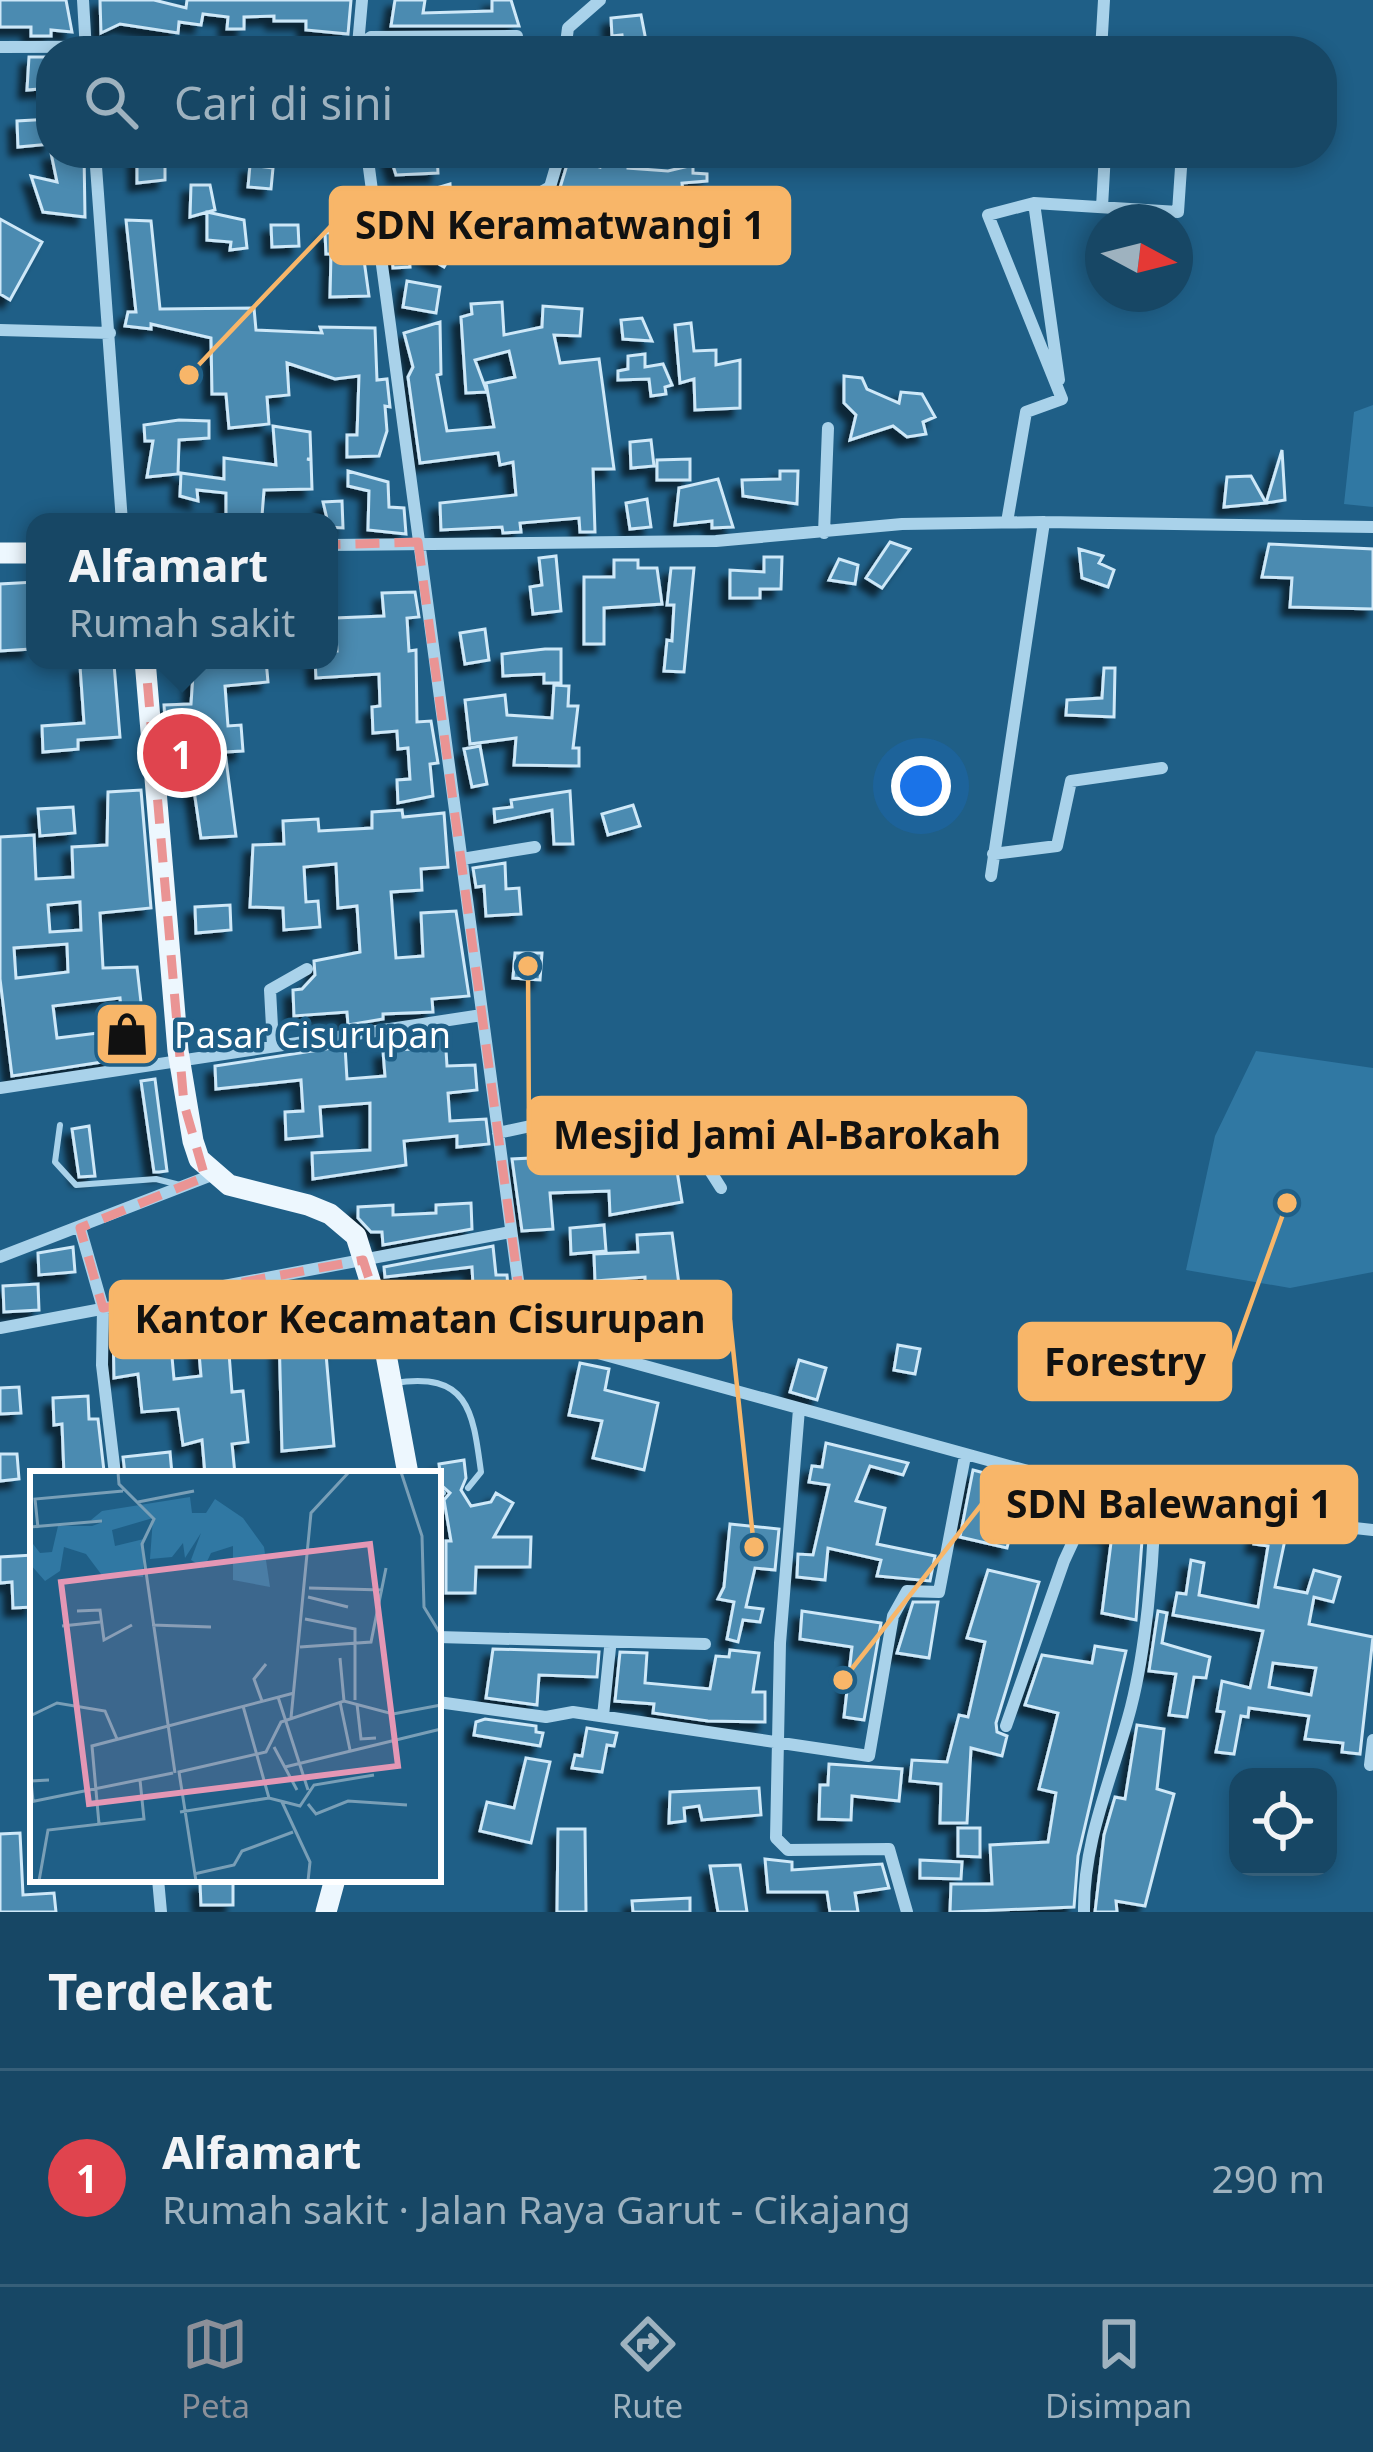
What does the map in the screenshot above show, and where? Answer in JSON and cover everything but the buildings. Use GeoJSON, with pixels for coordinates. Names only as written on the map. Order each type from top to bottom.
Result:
{"type":"FeatureCollection","features":[{"type":"Feature","properties":{"kind":"main road"},"geometry":{"type":"LineString","coordinates":[[147,669],[179,1060],[188,1124],[199,1159],[229,1185],[330,1214],[356,1236],[376,1300],[407,1471]]}},
{"type":"Feature","properties":{"kind":"main road"},"geometry":{"type":"LineString","coordinates":[[326,1912],[334,1882]]}},
{"type":"Feature","properties":{"kind":"street"},"geometry":{"type":"LineString","coordinates":[[83,0],[85,36]]}},
{"type":"Feature","properties":{"kind":"street"},"geometry":{"type":"LineString","coordinates":[[353,36],[362,0]]}},
{"type":"Feature","properties":{"kind":"street"},"geometry":{"type":"LineString","coordinates":[[567,36],[568,28],[600,0]]}},
{"type":"Feature","properties":{"kind":"street"},"geometry":{"type":"LineString","coordinates":[[1102,36],[1104,0]]}},
{"type":"Feature","properties":{"kind":"street"},"geometry":{"type":"LineString","coordinates":[[0,47],[36,48]]}},
{"type":"Feature","properties":{"kind":"street"},"geometry":{"type":"LineString","coordinates":[[96,168],[121,513]]}},
{"type":"Feature","properties":{"kind":"street"},"geometry":{"type":"LineString","coordinates":[[370,168],[525,1333]]}},
{"type":"Feature","properties":{"kind":"street"},"geometry":{"type":"LineString","coordinates":[[377,220],[531,198],[550,187],[556,168]]}},
{"type":"Feature","properties":{"kind":"street"},"geometry":{"type":"LineString","coordinates":[[1102,204],[1104,168]]}},
{"type":"Feature","properties":{"kind":"street"},"geometry":{"type":"LineString","coordinates":[[1179,204],[1181,168]]}},
{"type":"Feature","properties":{"kind":"street"},"geometry":{"type":"LineString","coordinates":[[1062,399],[988,215],[1034,203],[1085,206]]}},
{"type":"Feature","properties":{"kind":"street"},"geometry":{"type":"LineString","coordinates":[[1034,203],[1062,399]]}},
{"type":"Feature","properties":{"kind":"street"},"geometry":{"type":"LineString","coordinates":[[0,331],[110,333]]}},
{"type":"Feature","properties":{"kind":"street"},"geometry":{"type":"LineString","coordinates":[[1007,522],[1026,412],[1062,399]]}},
{"type":"Feature","properties":{"kind":"street"},"geometry":{"type":"LineString","coordinates":[[824,533],[828,428]]}},
{"type":"Feature","properties":{"kind":"street"},"geometry":{"type":"LineString","coordinates":[[338,545],[716,541],[1007,522],[1373,527]]}},
{"type":"Feature","properties":{"kind":"street"},"geometry":{"type":"LineString","coordinates":[[991,876],[1044,522]]}},
{"type":"Feature","properties":{"kind":"street"},"geometry":{"type":"LineString","coordinates":[[993,854],[1057,847],[1071,781],[1162,768]]}},
{"type":"Feature","properties":{"kind":"street"},"geometry":{"type":"LineString","coordinates":[[462,859],[535,847]]}},
{"type":"Feature","properties":{"kind":"street"},"geometry":{"type":"LineString","coordinates":[[273,1045],[270,990],[308,969]]}},
{"type":"Feature","properties":{"kind":"street"},"geometry":{"type":"LineString","coordinates":[[0,1088],[482,1015]]}},
{"type":"Feature","properties":{"kind":"street"},"geometry":{"type":"LineString","coordinates":[[498,1132],[637,1103],[648,1106],[691,1148],[721,1188]]}},
{"type":"Feature","properties":{"kind":"street"},"geometry":{"type":"LineString","coordinates":[[0,1257],[212,1175]]}},
{"type":"Feature","properties":{"kind":"street"},"geometry":{"type":"LineString","coordinates":[[80,1228],[103,1308],[102,1365],[116,1471]]}},
{"type":"Feature","properties":{"kind":"street"},"geometry":{"type":"LineString","coordinates":[[0,1328],[511,1232]]}},
{"type":"Feature","properties":{"kind":"street"},"geometry":{"type":"LineString","coordinates":[[376,1300],[525,1333],[1155,1506],[1373,1530]]}},
{"type":"Feature","properties":{"kind":"street"},"geometry":{"type":"LineString","coordinates":[[799,1409],[780,1643],[777,1845],[788,1850],[889,1849],[908,1912]]}},
{"type":"Feature","properties":{"kind":"street"},"geometry":{"type":"LineString","coordinates":[[441,1702],[546,1717],[573,1712],[872,1754],[893,1616],[907,1591],[939,1592],[965,1456]]}},
{"type":"Feature","properties":{"kind":"street"},"geometry":{"type":"LineString","coordinates":[[1006,1726],[1064,1561],[1096,1492]]}},
{"type":"Feature","properties":{"kind":"street"},"geometry":{"type":"LineString","coordinates":[[1084,1912],[1088,1844],[1132,1704],[1153,1565],[1155,1506]]}},
{"type":"Feature","properties":{"kind":"street"},"geometry":{"type":"LineString","coordinates":[[441,1637],[704,1643]]}},
{"type":"Feature","properties":{"kind":"street"},"geometry":{"type":"LineString","coordinates":[[603,1717],[610,1648]]}},
{"type":"Feature","properties":{"kind":"street"},"geometry":{"type":"LineString","coordinates":[[1370,1765],[1373,1740]]}},
{"type":"Feature","properties":{"kind":"street"},"geometry":{"type":"LineString","coordinates":[[158,1882],[161,1912]]}},
{"type":"Feature","properties":{"kind":"lane"},"geometry":{"type":"LineString","coordinates":[[59,1125],[55,1162],[76,1185],[156,1179],[184,1186]]}},
{"type":"Feature","properties":{"kind":"lane"},"geometry":{"type":"LineString","coordinates":[[391,1383],[440,1384],[465,1399],[473,1413],[482,1472],[468,1488]]}},
{"type":"Feature","properties":{"kind":"highlighted area"},"geometry":{"type":"Polygon","coordinates":[[[418,542],[525,1333],[376,1300],[363,1260],[103,1308],[80,1228],[205,1177],[184,1104],[143,632],[124,551],[418,542]]]}},
{"type":"Feature","properties":{"kind":"shaded area"},"geometry":{"type":"Polygon","coordinates":[[[1373,405],[1373,507],[1344,504],[1354,412],[1373,405]]]}},
{"type":"Feature","properties":{"kind":"shaded area"},"geometry":{"type":"Polygon","coordinates":[[[1256,1051],[1373,1068],[1373,1272],[1290,1288],[1186,1270],[1215,1136],[1256,1051]]]}},
{"type":"Feature","properties":{"kind":"place","name":"SDN Keramatwangi 1"},"geometry":{"type":"Point","coordinates":[189,375]}},
{"type":"Feature","properties":{"kind":"place","name":"Alfamart"},"geometry":{"type":"Point","coordinates":[182,753]}},
{"type":"Feature","properties":{"kind":"place","name":"Mesjid Jami Al-Barokah"},"geometry":{"type":"Point","coordinates":[528,966]}},
{"type":"Feature","properties":{"kind":"place","name":"Pasar Cisurupan"},"geometry":{"type":"Point","coordinates":[127,1034]}},
{"type":"Feature","properties":{"kind":"place","name":"Forestry"},"geometry":{"type":"Point","coordinates":[1287,1203]}},
{"type":"Feature","properties":{"kind":"place","name":"Kantor Kecamatan Cisurupan"},"geometry":{"type":"Point","coordinates":[754,1547]}},
{"type":"Feature","properties":{"kind":"place","name":"SDN Balewangi 1"},"geometry":{"type":"Point","coordinates":[843,1680]}}]}
